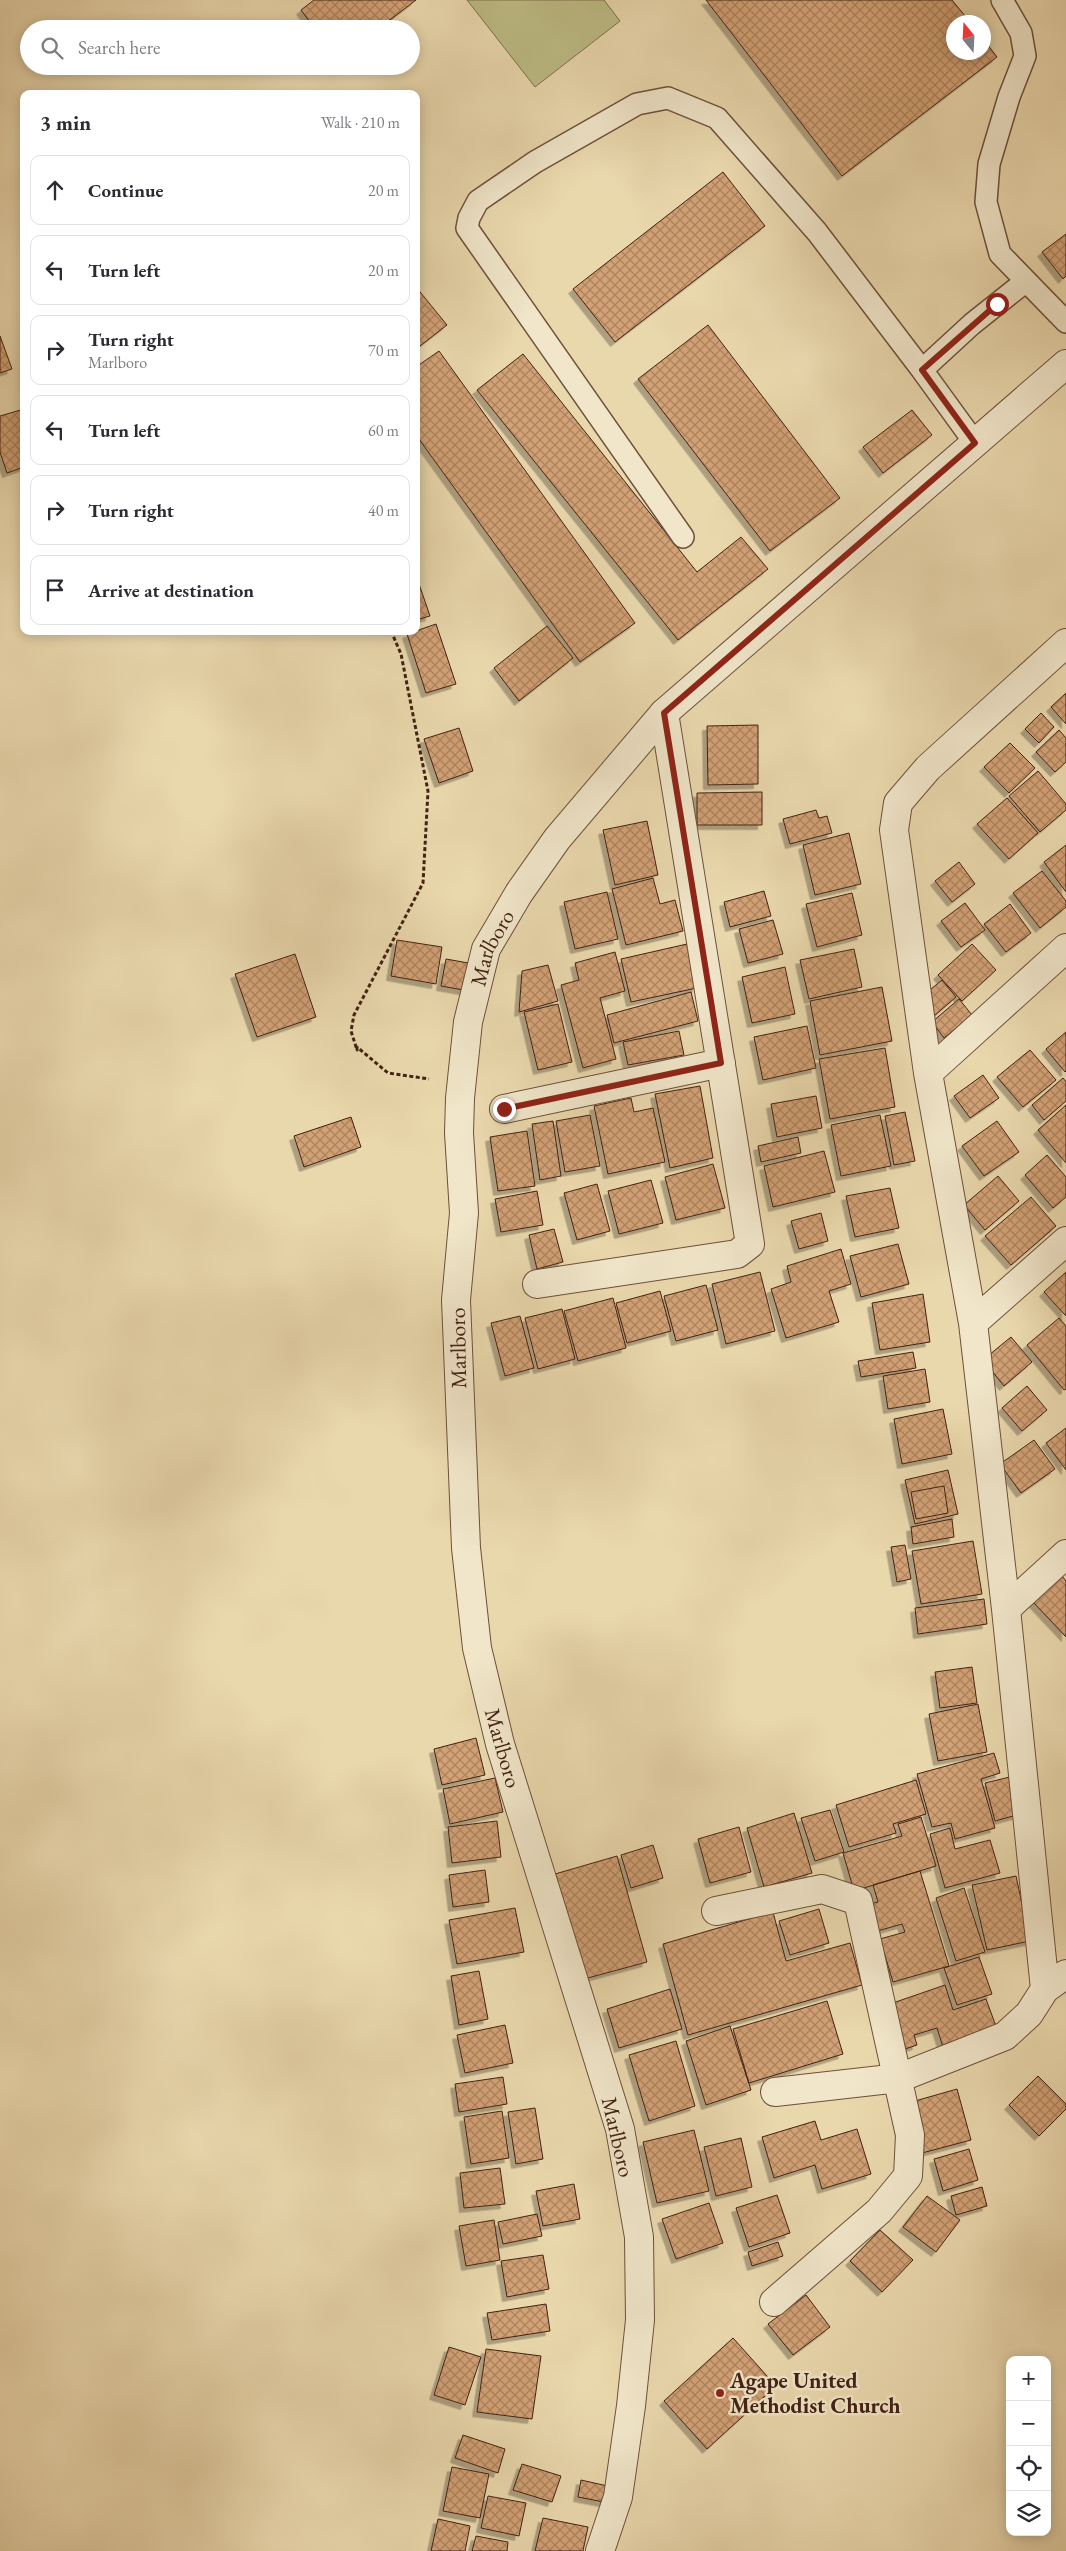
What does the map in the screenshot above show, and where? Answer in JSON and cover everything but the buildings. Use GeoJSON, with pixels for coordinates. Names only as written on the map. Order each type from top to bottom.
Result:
{"type":"FeatureCollection","features":[{"type":"Feature","properties":{"kind":"street","name":"Marlboro"},"geometry":{"type":"LineString","coordinates":[[600,2551],[618,2497],[631,2406],[640,2320],[639,2236],[620,2130],[500,1744],[477,1648],[466,1548],[456,1300],[464,1213],[459,1133],[461,1080],[468,1022],[486,949],[519,893],[557,839],[664,713],[1066,364]]}},
{"type":"Feature","properties":{"kind":"street"},"geometry":{"type":"LineString","coordinates":[[775,2092],[899,2078],[1005,2036],[1029,2014],[1056,1981],[1006,1608],[973,1322],[928,1072],[894,830],[898,803],[928,768],[1066,643]]}},
{"type":"Feature","properties":{"kind":"street"},"geometry":{"type":"LineString","coordinates":[[537,1284],[737,1254],[750,1244],[664,713]]}},
{"type":"Feature","properties":{"kind":"street"},"geometry":{"type":"LineString","coordinates":[[928,1072],[1066,948]]}},
{"type":"Feature","properties":{"kind":"street"},"geometry":{"type":"LineString","coordinates":[[504,1109],[721,1063]]}},
{"type":"Feature","properties":{"kind":"street"},"geometry":{"type":"LineString","coordinates":[[973,1322],[1066,1241]]}},
{"type":"Feature","properties":{"kind":"street"},"geometry":{"type":"LineString","coordinates":[[1006,1608],[1066,1554]]}},
{"type":"Feature","properties":{"kind":"street"},"geometry":{"type":"LineString","coordinates":[[716,1911],[822,1889],[858,1901],[899,2078],[910,2135],[908,2176],[878,2212],[774,2302]]}},
{"type":"Feature","properties":{"kind":"lane"},"geometry":{"type":"LineString","coordinates":[[1002,0],[1021,33],[1025,56],[1009,97],[989,164],[986,202],[1000,254],[1066,322]]}},
{"type":"Feature","properties":{"kind":"lane"},"geometry":{"type":"LineString","coordinates":[[683,537],[467,228],[468,218],[474,208],[489,192],[568,142],[637,104],[668,98],[717,118],[817,232],[975,443]]}},
{"type":"Feature","properties":{"kind":"lane"},"geometry":{"type":"LineString","coordinates":[[922,370],[972,324],[1026,281]]}},
{"type":"Feature","properties":{"kind":"path"},"geometry":{"type":"LineString","coordinates":[[388,1073],[357,1047],[356,1050],[351,1031],[354,1015],[422,883],[428,791],[401,654],[393,635]]}},
{"type":"Feature","properties":{"kind":"shaded area"},"geometry":{"type":"Polygon","coordinates":[[[467,0],[604,0],[620,21],[535,87],[467,0]]]}},
{"type":"Feature","properties":{"kind":"place","name":"Agape United Methodist Church"},"geometry":{"type":"Point","coordinates":[720,2393]}},
{"type":"Feature","properties":{"kind":"route"},"geometry":{"type":"LineString","coordinates":[[504,1109],[590,1089],[721,1063],[664,713],[975,443],[922,370],[972,324],[997,304]]}}]}
